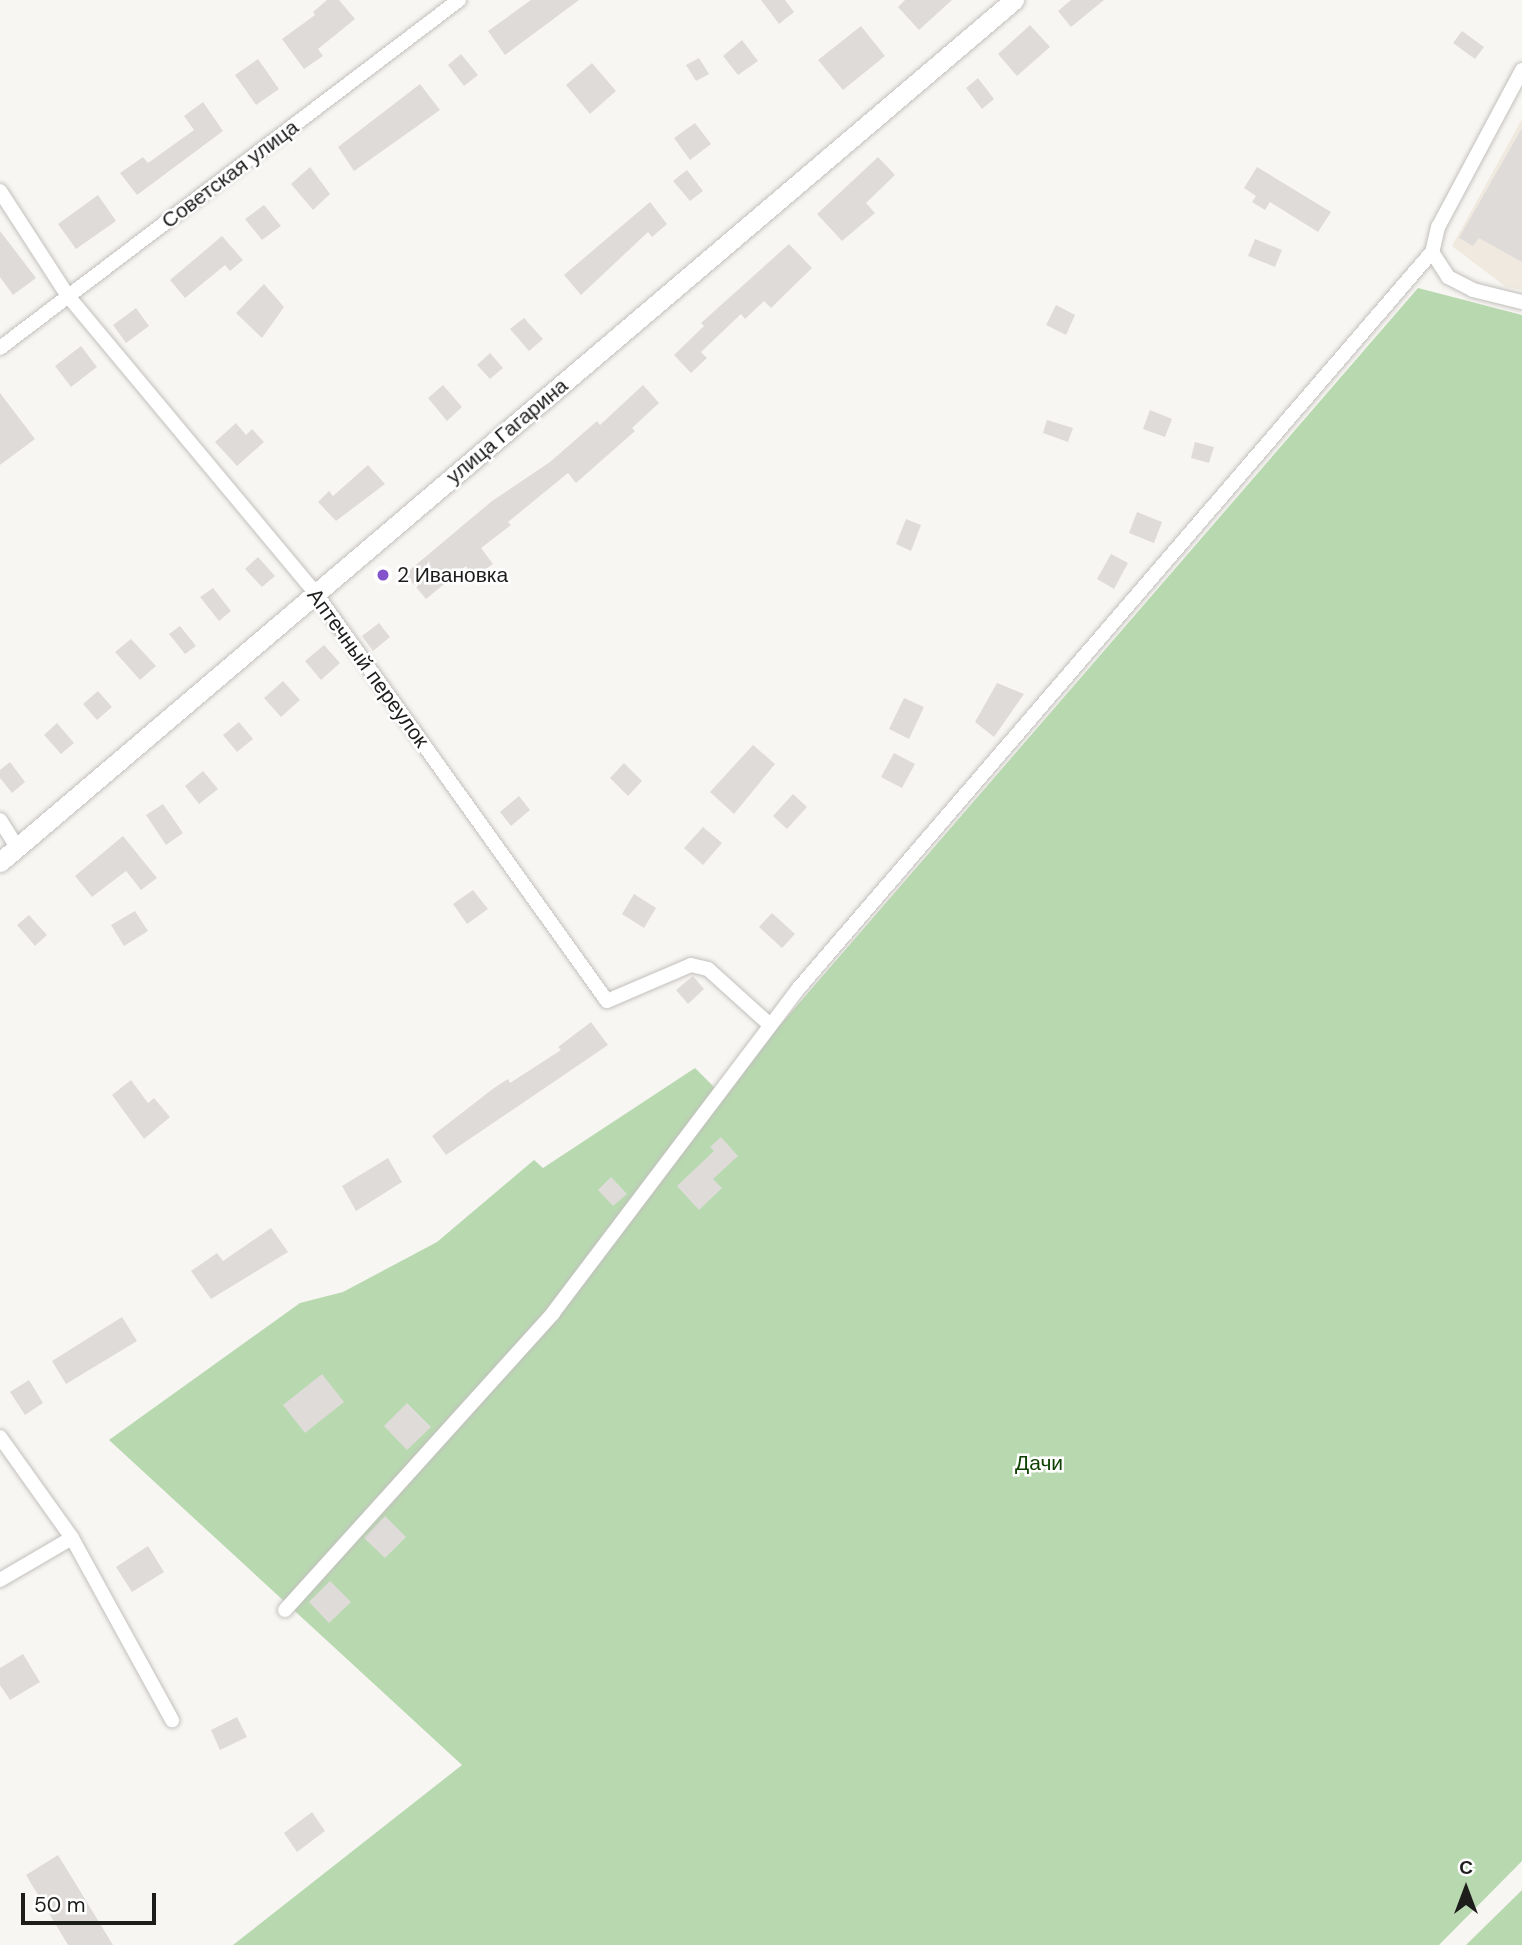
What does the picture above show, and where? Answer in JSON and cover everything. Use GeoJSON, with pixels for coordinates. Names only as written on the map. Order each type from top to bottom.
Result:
{"type":"FeatureCollection","features":[{"type":"Feature","properties":{"kind":"street","name":"Советская улица"},"geometry":{"type":"LineString","coordinates":[[0,348],[459,0]]}},
{"type":"Feature","properties":{"kind":"street","name":"улица Гагарина"},"geometry":{"type":"LineString","coordinates":[[0,862],[1014,0]]}},
{"type":"Feature","properties":{"kind":"street"},"geometry":{"type":"LineString","coordinates":[[285,1610],[553,1313],[770,1025],[1433,252],[1438,227],[1522,70]]}},
{"type":"Feature","properties":{"kind":"street","name":"Аптечный переулок"},"geometry":{"type":"LineString","coordinates":[[0,191],[68,296],[316,594],[607,1001],[691,965],[708,969],[770,1025]]}},
{"type":"Feature","properties":{"kind":"street"},"geometry":{"type":"LineString","coordinates":[[1433,252],[1448,277],[1474,290],[1522,302]]}},
{"type":"Feature","properties":{"kind":"street"},"geometry":{"type":"LineString","coordinates":[[0,820],[18,847]]}},
{"type":"Feature","properties":{"kind":"street"},"geometry":{"type":"LineString","coordinates":[[0,1437],[72,1538],[172,1720]]}},
{"type":"Feature","properties":{"kind":"street"},"geometry":{"type":"LineString","coordinates":[[0,1580],[72,1538]]}},
{"type":"Feature","properties":{"kind":"shaded area"},"geometry":{"type":"Polygon","coordinates":[[[1522,119],[1522,290],[1506,287],[1452,246],[1522,119]]]}},
{"type":"Feature","properties":{"kind":"green space","name":"Дачи"},"geometry":{"type":"Polygon","coordinates":[[[1418,288],[1522,315],[1522,1861],[1439,1945],[233,1945],[462,1765],[109,1440],[300,1303],[343,1292],[437,1242],[534,1160],[543,1168],[695,1068],[724,1097],[775,1031],[1418,288]]]}},
{"type":"Feature","properties":{"kind":"green space"},"geometry":{"type":"Polygon","coordinates":[[[1522,1890],[1522,1945],[1466,1945],[1522,1890]]]}},
{"type":"Feature","properties":{"kind":"building"},"geometry":{"type":"Polygon","coordinates":[[[327,0],[339,0],[355,19],[318,49],[323,56],[304,69],[282,39],[315,15],[313,12],[327,0]]]}},
{"type":"Feature","properties":{"kind":"building"},"geometry":{"type":"Polygon","coordinates":[[[531,0],[579,0],[505,55],[488,31],[531,0]]]}},
{"type":"Feature","properties":{"kind":"building"},"geometry":{"type":"Polygon","coordinates":[[[761,0],[785,0],[794,12],[779,24],[761,0]]]}},
{"type":"Feature","properties":{"kind":"building"},"geometry":{"type":"Polygon","coordinates":[[[905,0],[952,0],[919,30],[898,7],[905,0]]]}},
{"type":"Feature","properties":{"kind":"building"},"geometry":{"type":"Polygon","coordinates":[[[1071,0],[1104,0],[1071,27],[1058,11],[1071,0]]]}},
{"type":"Feature","properties":{"kind":"building"},"geometry":{"type":"Polygon","coordinates":[[[1030,25],[1050,47],[1017,76],[998,54],[1030,25]]]}},
{"type":"Feature","properties":{"kind":"building"},"geometry":{"type":"Polygon","coordinates":[[[861,26],[885,56],[843,90],[818,60],[861,26]]]}},
{"type":"Feature","properties":{"kind":"building"},"geometry":{"type":"Polygon","coordinates":[[[1462,31],[1484,47],[1475,59],[1453,43],[1462,31]]]}},
{"type":"Feature","properties":{"kind":"building"},"geometry":{"type":"Polygon","coordinates":[[[742,40],[758,61],[738,75],[723,56],[742,40]]]}},
{"type":"Feature","properties":{"kind":"building"},"geometry":{"type":"Polygon","coordinates":[[[461,54],[478,75],[464,86],[448,65],[461,54]]]}},
{"type":"Feature","properties":{"kind":"building"},"geometry":{"type":"Polygon","coordinates":[[[699,58],[709,74],[696,81],[686,65],[699,58]]]}},
{"type":"Feature","properties":{"kind":"building"},"geometry":{"type":"Polygon","coordinates":[[[258,59],[279,89],[256,105],[235,75],[258,59]]]}},
{"type":"Feature","properties":{"kind":"building"},"geometry":{"type":"Polygon","coordinates":[[[592,63],[616,91],[590,114],[566,85],[592,63]]]}},
{"type":"Feature","properties":{"kind":"building"},"geometry":{"type":"Polygon","coordinates":[[[978,78],[994,99],[982,109],[966,88],[978,78]]]}},
{"type":"Feature","properties":{"kind":"building"},"geometry":{"type":"Polygon","coordinates":[[[420,84],[440,110],[354,171],[338,147],[420,84]]]}},
{"type":"Feature","properties":{"kind":"building"},"geometry":{"type":"Polygon","coordinates":[[[203,102],[223,131],[137,195],[120,173],[143,157],[148,163],[194,130],[184,116],[203,102]]]}},
{"type":"Feature","properties":{"kind":"building"},"geometry":{"type":"Polygon","coordinates":[[[695,123],[711,144],[690,160],[674,138],[695,123]]]}},
{"type":"Feature","properties":{"kind":"building"},"geometry":{"type":"Polygon","coordinates":[[[1522,128],[1522,262],[1479,238],[1473,246],[1459,238],[1522,128]]]}},
{"type":"Feature","properties":{"kind":"building"},"geometry":{"type":"Polygon","coordinates":[[[878,157],[895,175],[866,203],[875,213],[842,241],[817,214],[878,157]]]}},
{"type":"Feature","properties":{"kind":"building"},"geometry":{"type":"Polygon","coordinates":[[[310,167],[330,194],[313,210],[291,184],[310,167]]]}},
{"type":"Feature","properties":{"kind":"building"},"geometry":{"type":"Polygon","coordinates":[[[1257,167],[1331,212],[1318,232],[1270,202],[1265,210],[1252,202],[1256,196],[1244,188],[1257,167]]]}},
{"type":"Feature","properties":{"kind":"building"},"geometry":{"type":"Polygon","coordinates":[[[687,170],[703,191],[690,201],[673,181],[687,170]]]}},
{"type":"Feature","properties":{"kind":"building"},"geometry":{"type":"Polygon","coordinates":[[[98,195],[116,221],[76,249],[58,224],[98,195]]]}},
{"type":"Feature","properties":{"kind":"building"},"geometry":{"type":"Polygon","coordinates":[[[650,202],[667,224],[652,237],[648,232],[581,295],[564,275],[650,202]]]}},
{"type":"Feature","properties":{"kind":"building"},"geometry":{"type":"Polygon","coordinates":[[[264,205],[281,226],[262,240],[245,219],[264,205]]]}},
{"type":"Feature","properties":{"kind":"building"},"geometry":{"type":"Polygon","coordinates":[[[0,231],[36,278],[13,295],[0,277],[0,231]]]}},
{"type":"Feature","properties":{"kind":"building"},"geometry":{"type":"Polygon","coordinates":[[[222,236],[243,260],[230,271],[225,265],[185,298],[170,280],[222,236]]]}},
{"type":"Feature","properties":{"kind":"building"},"geometry":{"type":"Polygon","coordinates":[[[1255,239],[1282,250],[1275,267],[1248,256],[1255,239]]]}},
{"type":"Feature","properties":{"kind":"building"},"geometry":{"type":"Polygon","coordinates":[[[789,244],[812,268],[771,308],[764,301],[745,319],[741,314],[701,352],[707,358],[691,373],[674,355],[704,326],[701,323],[789,244]]]}},
{"type":"Feature","properties":{"kind":"building"},"geometry":{"type":"Polygon","coordinates":[[[264,284],[284,307],[262,338],[236,313],[264,284]]]}},
{"type":"Feature","properties":{"kind":"building"},"geometry":{"type":"Polygon","coordinates":[[[1056,305],[1075,315],[1066,335],[1046,325],[1056,305]]]}},
{"type":"Feature","properties":{"kind":"building"},"geometry":{"type":"Polygon","coordinates":[[[136,308],[149,326],[126,343],[113,325],[136,308]]]}},
{"type":"Feature","properties":{"kind":"building"},"geometry":{"type":"Polygon","coordinates":[[[524,318],[543,339],[529,351],[510,329],[524,318]]]}},
{"type":"Feature","properties":{"kind":"building"},"geometry":{"type":"Polygon","coordinates":[[[81,346],[97,367],[71,387],[55,366],[81,346]]]}},
{"type":"Feature","properties":{"kind":"building"},"geometry":{"type":"Polygon","coordinates":[[[490,353],[503,368],[490,379],[477,365],[490,353]]]}},
{"type":"Feature","properties":{"kind":"building"},"geometry":{"type":"Polygon","coordinates":[[[443,385],[462,407],[447,421],[428,398],[443,385]]]}},
{"type":"Feature","properties":{"kind":"building"},"geometry":{"type":"Polygon","coordinates":[[[643,385],[659,403],[632,428],[635,431],[576,483],[568,473],[508,522],[511,525],[481,548],[493,564],[474,577],[466,566],[426,599],[405,574],[492,501],[550,462],[597,421],[600,425],[643,385]]]}},
{"type":"Feature","properties":{"kind":"building"},"geometry":{"type":"Polygon","coordinates":[[[0,393],[35,439],[0,465],[0,393]]]}},
{"type":"Feature","properties":{"kind":"building"},"geometry":{"type":"Polygon","coordinates":[[[1150,410],[1172,419],[1165,437],[1143,429],[1150,410]]]}},
{"type":"Feature","properties":{"kind":"building"},"geometry":{"type":"Polygon","coordinates":[[[1047,420],[1073,428],[1068,442],[1043,433],[1047,420]]]}},
{"type":"Feature","properties":{"kind":"building"},"geometry":{"type":"Polygon","coordinates":[[[236,423],[246,435],[252,429],[264,442],[237,466],[215,442],[236,423]]]}},
{"type":"Feature","properties":{"kind":"building"},"geometry":{"type":"Polygon","coordinates":[[[1195,442],[1214,447],[1209,463],[1191,458],[1195,442]]]}},
{"type":"Feature","properties":{"kind":"building"},"geometry":{"type":"Polygon","coordinates":[[[368,465],[385,484],[336,521],[318,502],[329,491],[333,496],[368,465]]]}},
{"type":"Feature","properties":{"kind":"building"},"geometry":{"type":"Polygon","coordinates":[[[1137,512],[1162,522],[1154,543],[1129,533],[1137,512]]]}},
{"type":"Feature","properties":{"kind":"building"},"geometry":{"type":"Polygon","coordinates":[[[906,519],[921,525],[911,551],[896,544],[906,519]]]}},
{"type":"Feature","properties":{"kind":"building"},"geometry":{"type":"Polygon","coordinates":[[[1111,554],[1128,563],[1114,589],[1097,579],[1111,554]]]}},
{"type":"Feature","properties":{"kind":"building"},"geometry":{"type":"Polygon","coordinates":[[[258,557],[275,576],[262,587],[245,569],[258,557]]]}},
{"type":"Feature","properties":{"kind":"building"},"geometry":{"type":"Polygon","coordinates":[[[213,588],[231,611],[219,621],[200,597],[213,588]]]}},
{"type":"Feature","properties":{"kind":"building"},"geometry":{"type":"Polygon","coordinates":[[[379,623],[390,637],[373,651],[362,636],[379,623]]]}},
{"type":"Feature","properties":{"kind":"building"},"geometry":{"type":"Polygon","coordinates":[[[180,626],[196,646],[185,654],[169,634],[180,626]]]}},
{"type":"Feature","properties":{"kind":"building"},"geometry":{"type":"Polygon","coordinates":[[[131,639],[156,666],[140,680],[115,652],[131,639]]]}},
{"type":"Feature","properties":{"kind":"building"},"geometry":{"type":"Polygon","coordinates":[[[324,645],[340,663],[321,680],[305,661],[324,645]]]}},
{"type":"Feature","properties":{"kind":"building"},"geometry":{"type":"Polygon","coordinates":[[[283,681],[300,700],[281,717],[264,698],[283,681]]]}},
{"type":"Feature","properties":{"kind":"building"},"geometry":{"type":"Polygon","coordinates":[[[997,683],[1024,694],[994,737],[975,722],[997,683]]]}},
{"type":"Feature","properties":{"kind":"building"},"geometry":{"type":"Polygon","coordinates":[[[98,691],[112,707],[97,720],[83,704],[98,691]]]}},
{"type":"Feature","properties":{"kind":"building"},"geometry":{"type":"Polygon","coordinates":[[[904,698],[924,707],[909,739],[889,729],[904,698]]]}},
{"type":"Feature","properties":{"kind":"building"},"geometry":{"type":"Polygon","coordinates":[[[239,722],[253,739],[237,752],[223,735],[239,722]]]}},
{"type":"Feature","properties":{"kind":"building"},"geometry":{"type":"Polygon","coordinates":[[[57,723],[74,743],[61,754],[44,735],[57,723]]]}},
{"type":"Feature","properties":{"kind":"building"},"geometry":{"type":"Polygon","coordinates":[[[753,745],[775,764],[734,814],[710,792],[753,745]]]}},
{"type":"Feature","properties":{"kind":"building"},"geometry":{"type":"Polygon","coordinates":[[[894,753],[915,764],[902,788],[881,777],[894,753]]]}},
{"type":"Feature","properties":{"kind":"building"},"geometry":{"type":"Polygon","coordinates":[[[10,762],[25,782],[12,793],[0,778],[0,770],[10,762]]]}},
{"type":"Feature","properties":{"kind":"building"},"geometry":{"type":"Polygon","coordinates":[[[624,763],[642,781],[628,796],[610,778],[624,763]]]}},
{"type":"Feature","properties":{"kind":"building"},"geometry":{"type":"Polygon","coordinates":[[[203,771],[218,789],[199,804],[185,786],[203,771]]]}},
{"type":"Feature","properties":{"kind":"building"},"geometry":{"type":"Polygon","coordinates":[[[793,794],[807,807],[787,829],[773,816],[793,794]]]}},
{"type":"Feature","properties":{"kind":"building"},"geometry":{"type":"Polygon","coordinates":[[[519,796],[530,810],[511,826],[500,812],[519,796]]]}},
{"type":"Feature","properties":{"kind":"building"},"geometry":{"type":"Polygon","coordinates":[[[163,804],[183,833],[166,845],[146,815],[163,804]]]}},
{"type":"Feature","properties":{"kind":"building"},"geometry":{"type":"Polygon","coordinates":[[[703,827],[722,843],[703,865],[684,848],[703,827]]]}},
{"type":"Feature","properties":{"kind":"building"},"geometry":{"type":"Polygon","coordinates":[[[123,836],[157,878],[141,890],[126,871],[92,897],[75,876],[123,836]]]}},
{"type":"Feature","properties":{"kind":"building"},"geometry":{"type":"Polygon","coordinates":[[[473,890],[488,909],[467,924],[453,904],[473,890]]]}},
{"type":"Feature","properties":{"kind":"building"},"geometry":{"type":"Polygon","coordinates":[[[634,894],[656,908],[644,928],[622,914],[634,894]]]}},
{"type":"Feature","properties":{"kind":"building"},"geometry":{"type":"Polygon","coordinates":[[[135,911],[148,931],[124,946],[111,925],[135,911]]]}},
{"type":"Feature","properties":{"kind":"building"},"geometry":{"type":"Polygon","coordinates":[[[772,913],[795,934],[782,948],[759,927],[772,913]]]}},
{"type":"Feature","properties":{"kind":"building"},"geometry":{"type":"Polygon","coordinates":[[[29,915],[47,935],[35,946],[17,925],[29,915]]]}},
{"type":"Feature","properties":{"kind":"building"},"geometry":{"type":"Polygon","coordinates":[[[693,976],[704,989],[688,1004],[676,990],[693,976]]]}},
{"type":"Feature","properties":{"kind":"building"},"geometry":{"type":"Polygon","coordinates":[[[591,1022],[608,1045],[446,1155],[432,1136],[494,1088],[508,1079],[510,1083],[561,1050],[558,1047],[591,1022]]]}},
{"type":"Feature","properties":{"kind":"building"},"geometry":{"type":"Polygon","coordinates":[[[131,1080],[148,1103],[154,1098],[170,1117],[144,1139],[112,1095],[131,1080]]]}},
{"type":"Feature","properties":{"kind":"building"},"geometry":{"type":"Polygon","coordinates":[[[721,1137],[738,1156],[713,1179],[722,1188],[699,1210],[677,1186],[714,1151],[710,1147],[721,1137]]]}},
{"type":"Feature","properties":{"kind":"building"},"geometry":{"type":"Polygon","coordinates":[[[388,1158],[402,1182],[356,1211],[342,1186],[388,1158]]]}},
{"type":"Feature","properties":{"kind":"building"},"geometry":{"type":"Polygon","coordinates":[[[611,1177],[627,1194],[613,1206],[598,1190],[611,1177]]]}},
{"type":"Feature","properties":{"kind":"building"},"geometry":{"type":"Polygon","coordinates":[[[271,1228],[288,1252],[211,1299],[191,1271],[217,1253],[223,1261],[271,1228]]]}},
{"type":"Feature","properties":{"kind":"building"},"geometry":{"type":"Polygon","coordinates":[[[122,1317],[137,1341],[66,1384],[52,1361],[122,1317]]]}},
{"type":"Feature","properties":{"kind":"building"},"geometry":{"type":"Polygon","coordinates":[[[322,1374],[344,1402],[305,1433],[283,1405],[322,1374]]]}},
{"type":"Feature","properties":{"kind":"building"},"geometry":{"type":"Polygon","coordinates":[[[29,1380],[43,1403],[25,1415],[10,1392],[29,1380]]]}},
{"type":"Feature","properties":{"kind":"building"},"geometry":{"type":"Polygon","coordinates":[[[407,1403],[431,1427],[407,1450],[384,1426],[407,1403]]]}},
{"type":"Feature","properties":{"kind":"building"},"geometry":{"type":"Polygon","coordinates":[[[385,1516],[406,1537],[385,1558],[364,1538],[385,1516]]]}},
{"type":"Feature","properties":{"kind":"building"},"geometry":{"type":"Polygon","coordinates":[[[148,1546],[164,1572],[132,1592],[116,1567],[148,1546]]]}},
{"type":"Feature","properties":{"kind":"building"},"geometry":{"type":"Polygon","coordinates":[[[330,1581],[351,1602],[329,1623],[309,1602],[330,1581]]]}},
{"type":"Feature","properties":{"kind":"building"},"geometry":{"type":"Polygon","coordinates":[[[23,1654],[40,1682],[10,1700],[0,1685],[0,1668],[23,1654]]]}},
{"type":"Feature","properties":{"kind":"building"},"geometry":{"type":"Polygon","coordinates":[[[237,1717],[247,1737],[220,1750],[211,1730],[237,1717]]]}},
{"type":"Feature","properties":{"kind":"building"},"geometry":{"type":"Polygon","coordinates":[[[312,1812],[325,1831],[297,1852],[284,1833],[312,1812]]]}},
{"type":"Feature","properties":{"kind":"building"},"geometry":{"type":"Polygon","coordinates":[[[58,1855],[113,1945],[68,1945],[26,1875],[58,1855]]]}},
{"type":"Feature","properties":{"kind":"place","name":"2 Ивановка"},"geometry":{"type":"Point","coordinates":[383,575]}}]}
